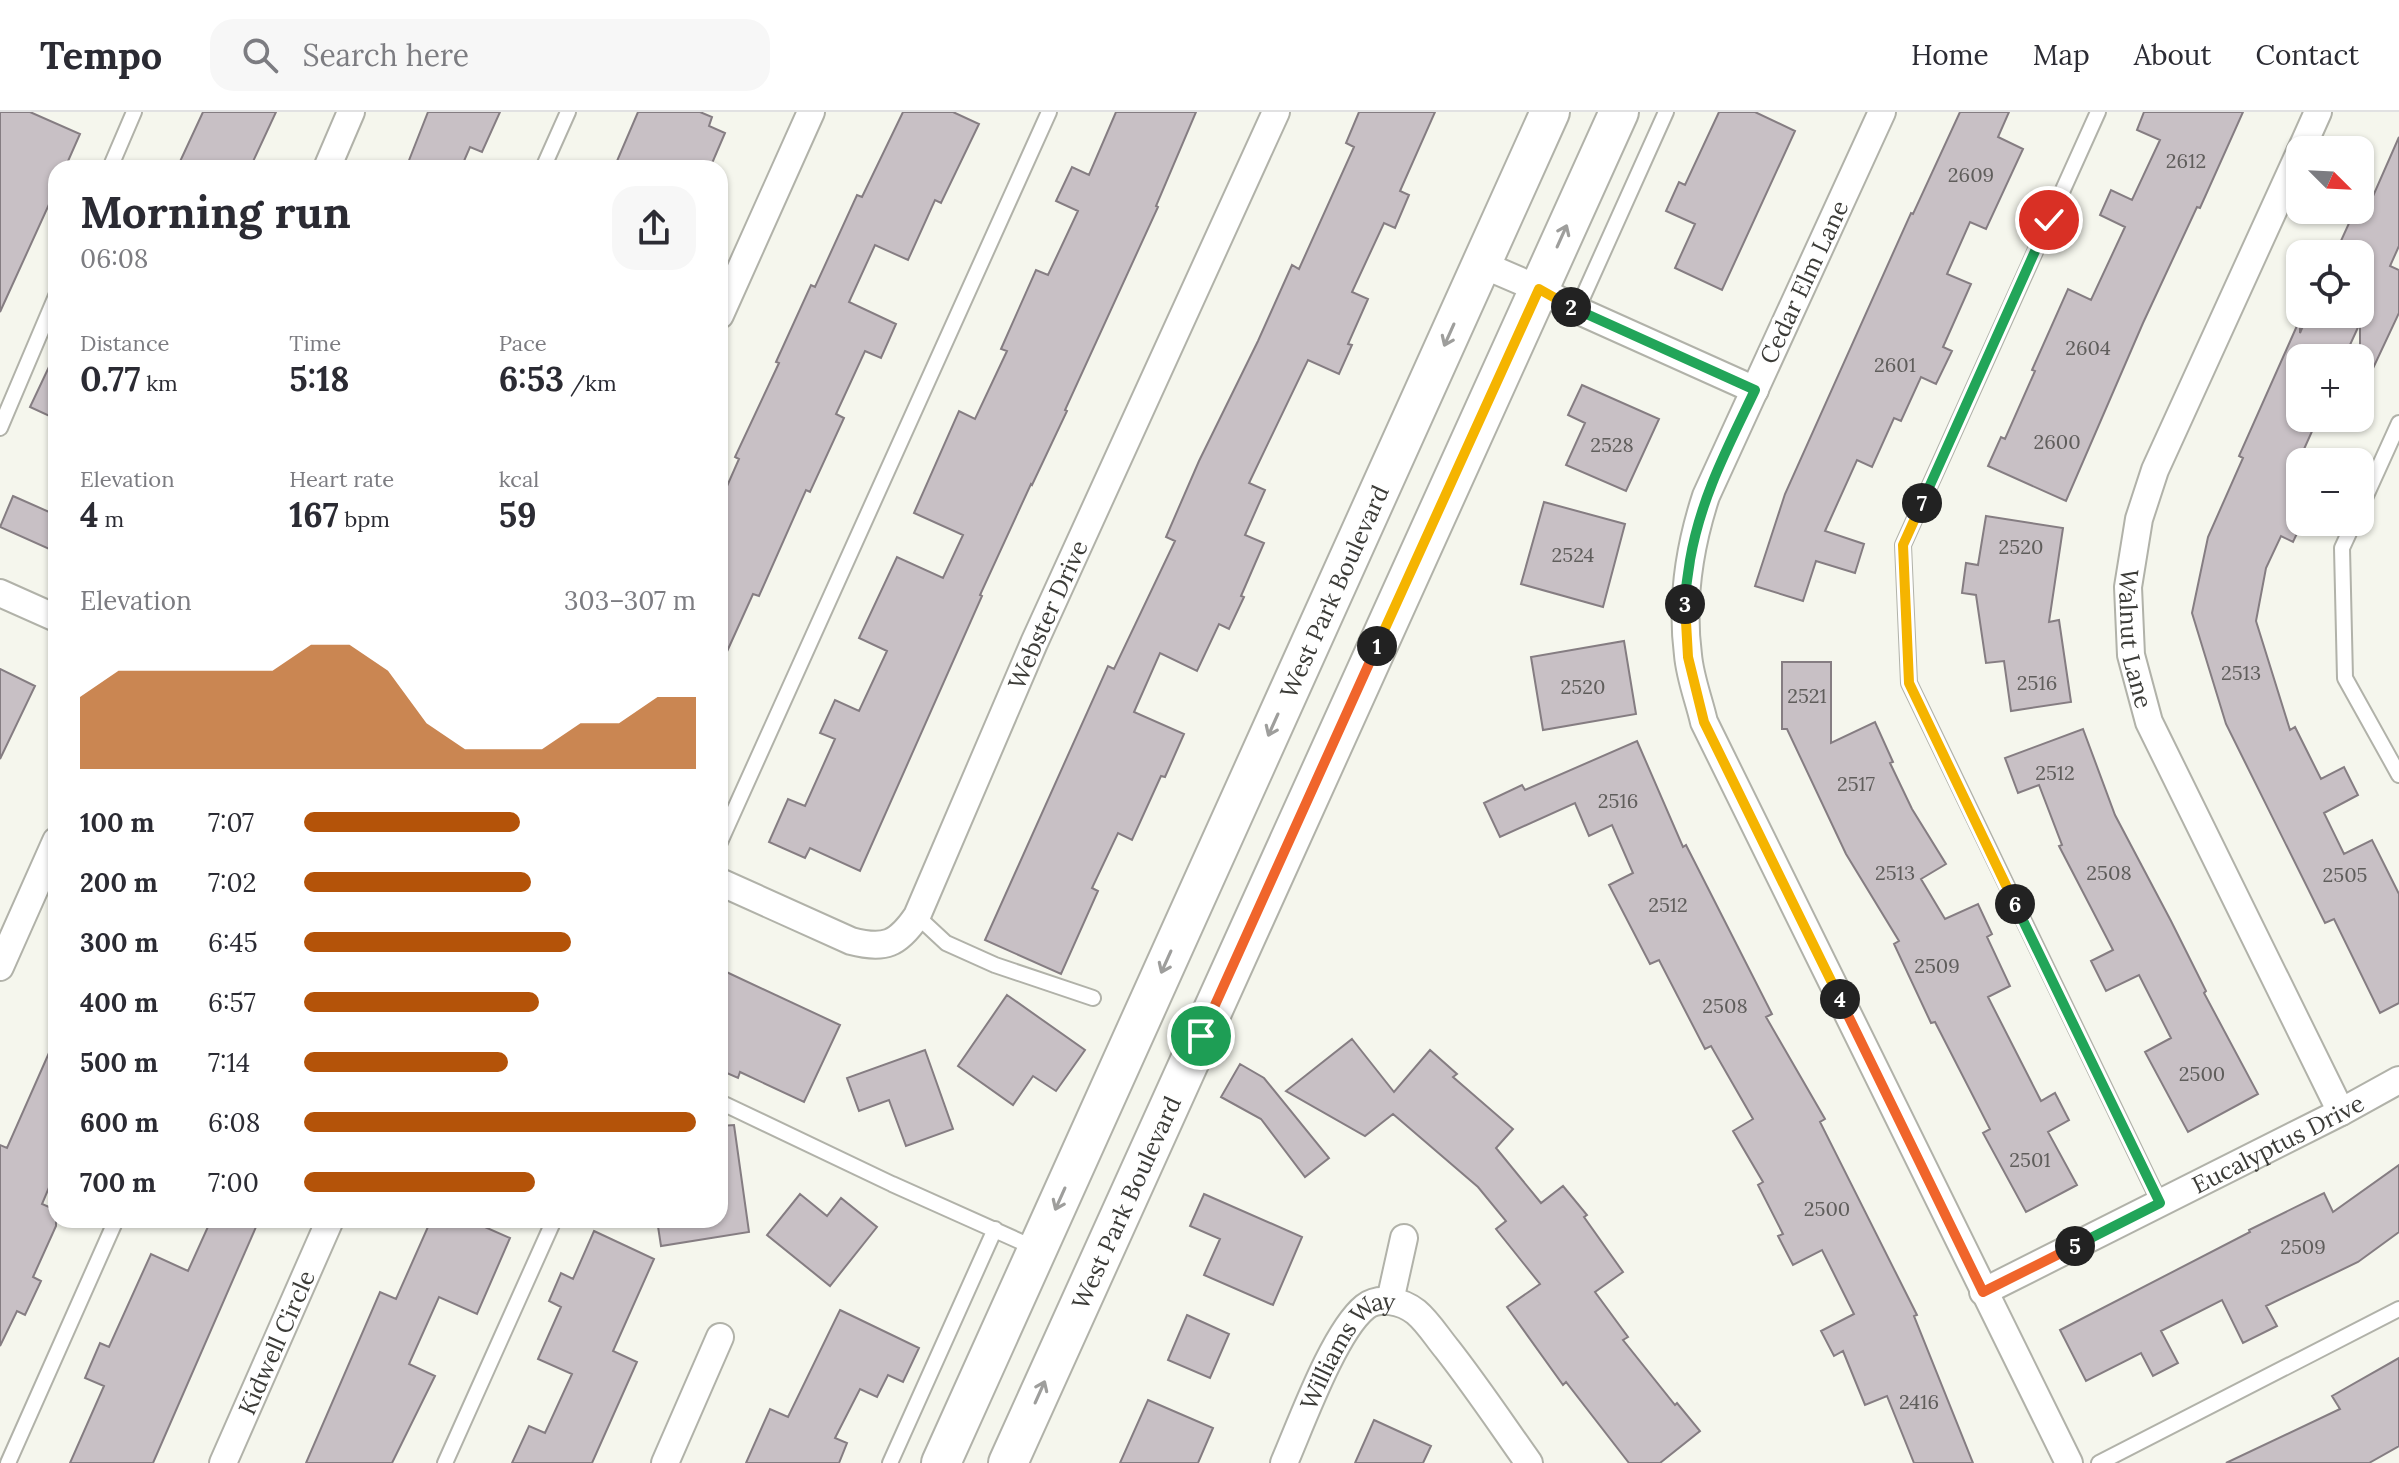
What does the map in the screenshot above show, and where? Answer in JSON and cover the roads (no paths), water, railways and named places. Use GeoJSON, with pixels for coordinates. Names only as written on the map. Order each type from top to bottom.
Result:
{"type":"FeatureCollection","features":[{"type":"Feature","properties":{"kind":"main road","name":"West Park Boulevard"},"geometry":{"type":"LineString","coordinates":[[941,1463],[1550,112]]}},
{"type":"Feature","properties":{"kind":"main road","name":"West Park Boulevard"},"geometry":{"type":"LineString","coordinates":[[1008,1463],[1619,112]]}},
{"type":"Feature","properties":{"kind":"street"},"geometry":{"type":"LineString","coordinates":[[330,160],[351,112]]}},
{"type":"Feature","properties":{"kind":"street"},"geometry":{"type":"LineString","coordinates":[[728,297],[811,112]]}},
{"type":"Feature","properties":{"kind":"street","name":"Webster Drive"},"geometry":{"type":"LineString","coordinates":[[728,886],[851,941],[869,946],[889,944],[905,934],[917,916],[1034,643],[1276,112]]}},
{"type":"Feature","properties":{"kind":"street","name":"Cedar Elm Lane"},"geometry":{"type":"LineString","coordinates":[[1882,112],[1706,496],[1696,527],[1685,592],[1688,657],[1704,722],[2069,1463]]}},
{"type":"Feature","properties":{"kind":"street","name":"Walnut Lane"},"geometry":{"type":"LineString","coordinates":[[2307,136],[2318,112]]}},
{"type":"Feature","properties":{"kind":"street","name":"Walnut Lane"},"geometry":{"type":"LineString","coordinates":[[2286,182],[2155,470],[2139,519],[2128,587],[2131,655],[2149,722],[2341,1112]]}},
{"type":"Feature","properties":{"kind":"street"},"geometry":{"type":"LineString","coordinates":[[1481,264],[1755,390]]}},
{"type":"Feature","properties":{"kind":"street"},"geometry":{"type":"LineString","coordinates":[[0,593],[48,614]]}},
{"type":"Feature","properties":{"kind":"street"},"geometry":{"type":"LineString","coordinates":[[0,967],[48,859]]}},
{"type":"Feature","properties":{"kind":"street","name":"Eucalyptus Drive"},"geometry":{"type":"LineString","coordinates":[[1983,1292],[2399,1080]]}},
{"type":"Feature","properties":{"kind":"street","name":"Kidwell Circle"},"geometry":{"type":"LineString","coordinates":[[223,1463],[326,1228]]}},
{"type":"Feature","properties":{"kind":"street","name":"Williams Way"},"geometry":{"type":"LineString","coordinates":[[1284,1463],[1332,1354],[1350,1323],[1366,1306],[1390,1301],[1404,1238]]}},
{"type":"Feature","properties":{"kind":"street"},"geometry":{"type":"LineString","coordinates":[[1390,1301],[1414,1310],[1425,1321],[1464,1370],[1529,1463]]}},
{"type":"Feature","properties":{"kind":"street"},"geometry":{"type":"LineString","coordinates":[[665,1463],[720,1337]]}},
{"type":"Feature","properties":{"kind":"lane"},"geometry":{"type":"LineString","coordinates":[[113,160],[134,112]]}},
{"type":"Feature","properties":{"kind":"lane"},"geometry":{"type":"LineString","coordinates":[[547,160],[568,112]]}},
{"type":"Feature","properties":{"kind":"lane"},"geometry":{"type":"LineString","coordinates":[[728,824],[1049,112]]}},
{"type":"Feature","properties":{"kind":"lane"},"geometry":{"type":"LineString","coordinates":[[1577,310],[1666,112]]}},
{"type":"Feature","properties":{"kind":"lane"},"geometry":{"type":"LineString","coordinates":[[2098,112],[1903,545],[1909,683],[2160,1203]]}},
{"type":"Feature","properties":{"kind":"lane"},"geometry":{"type":"LineString","coordinates":[[0,428],[48,315]]}},
{"type":"Feature","properties":{"kind":"lane"},"geometry":{"type":"LineString","coordinates":[[2374,478],[2399,423]]}},
{"type":"Feature","properties":{"kind":"lane"},"geometry":{"type":"LineString","coordinates":[[2348,536],[2342,548],[2345,678],[2399,775]]}},
{"type":"Feature","properties":{"kind":"lane"},"geometry":{"type":"LineString","coordinates":[[917,916],[946,943],[995,965],[1093,998]]}},
{"type":"Feature","properties":{"kind":"lane"},"geometry":{"type":"LineString","coordinates":[[728,1106],[1037,1249]]}},
{"type":"Feature","properties":{"kind":"lane"},"geometry":{"type":"LineString","coordinates":[[8,1463],[112,1228]]}},
{"type":"Feature","properties":{"kind":"lane"},"geometry":{"type":"LineString","coordinates":[[445,1463],[550,1228]]}},
{"type":"Feature","properties":{"kind":"lane"},"geometry":{"type":"LineString","coordinates":[[890,1463],[995,1229]]}},
{"type":"Feature","properties":{"kind":"lane"},"geometry":{"type":"LineString","coordinates":[[2099,1463],[2399,1309]]}}]}
